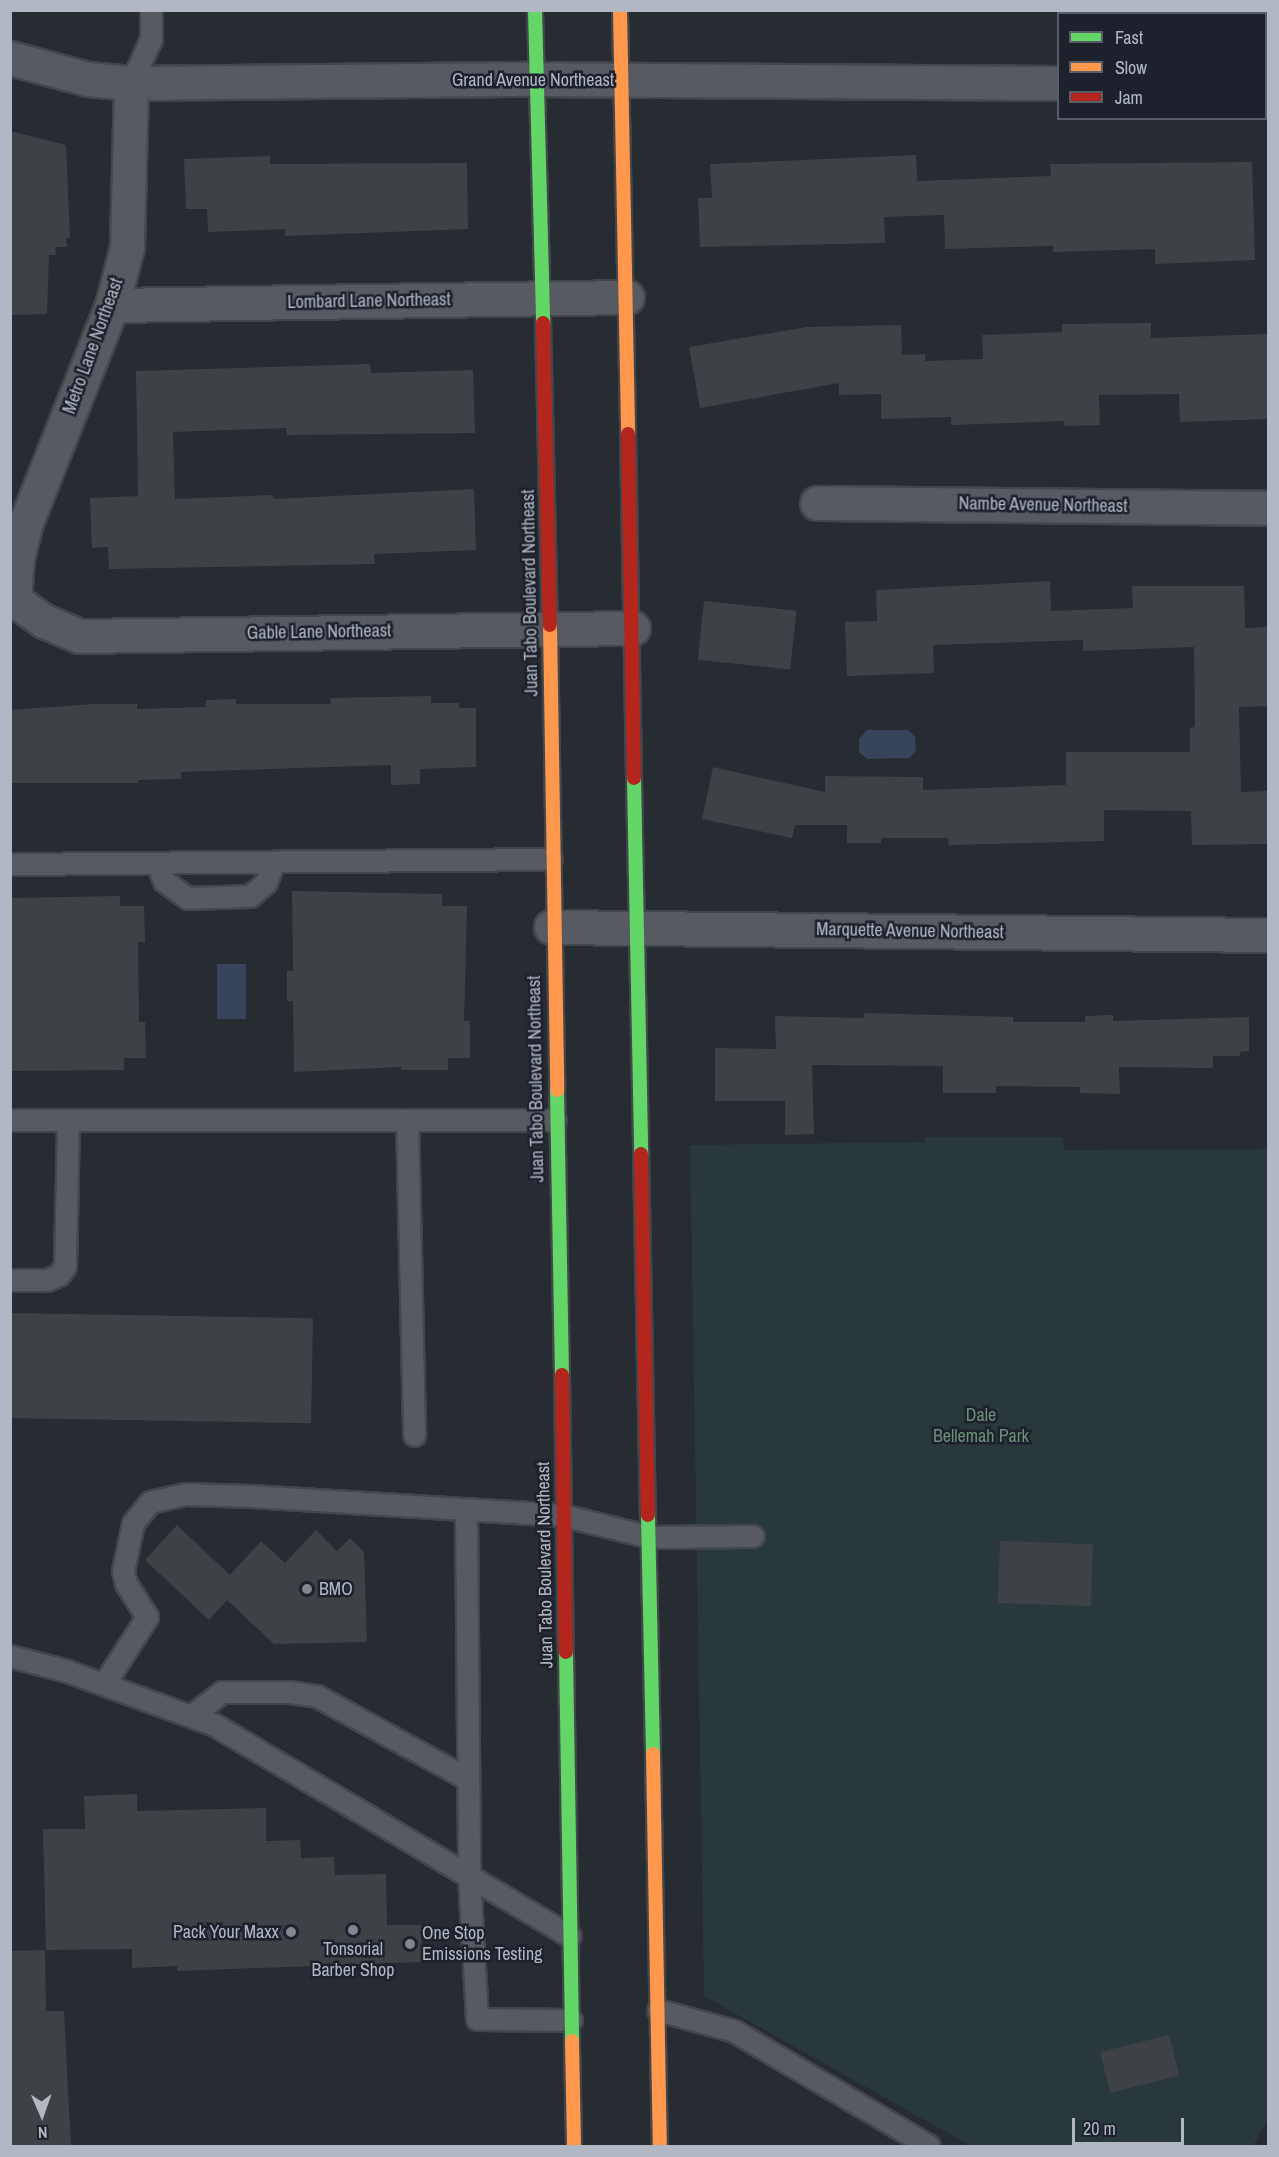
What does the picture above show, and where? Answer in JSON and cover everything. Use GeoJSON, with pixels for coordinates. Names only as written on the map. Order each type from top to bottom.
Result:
{"type":"FeatureCollection","features":[{"type":"Feature","properties":{"kind":"main road","name":"Juan Tabo Boulevard Northeast"},"geometry":{"type":"LineString","coordinates":[[535,10],[550,629],[551,927],[573,2146]]}},
{"type":"Feature","properties":{"kind":"main road"},"geometry":{"type":"LineString","coordinates":[[620,10],[660,2146]]}},
{"type":"Feature","properties":{"kind":"street","name":"Grand Avenue Northeast"},"geometry":{"type":"LineString","coordinates":[[10,58],[88,79],[131,83],[536,79],[1057,83]]}},
{"type":"Feature","properties":{"kind":"street","name":"Metro Lane Northeast"},"geometry":{"type":"LineString","coordinates":[[14,600],[17,558],[26,522],[112,305],[128,248],[131,83]]}},
{"type":"Feature","properties":{"kind":"street","name":"Lombard Lane Northeast"},"geometry":{"type":"LineString","coordinates":[[112,305],[627,297]]}},
{"type":"Feature","properties":{"kind":"street","name":"Nambe Avenue Northeast"},"geometry":{"type":"LineString","coordinates":[[817,503],[1269,508]]}},
{"type":"Feature","properties":{"kind":"street","name":"Gable Lane Northeast"},"geometry":{"type":"LineString","coordinates":[[14,600],[44,621],[79,636],[633,628]]}},
{"type":"Feature","properties":{"kind":"street","name":"Marquette Avenue Northeast"},"geometry":{"type":"LineString","coordinates":[[551,927],[1269,934]]}},
{"type":"Feature","properties":{"kind":"lane"},"geometry":{"type":"LineString","coordinates":[[131,83],[151,39],[151,10]]}},
{"type":"Feature","properties":{"kind":"lane"},"geometry":{"type":"LineString","coordinates":[[10,864],[551,859]]}},
{"type":"Feature","properties":{"kind":"lane"},"geometry":{"type":"LineString","coordinates":[[157,863],[164,881],[187,898],[250,896],[266,882],[274,861]]}},
{"type":"Feature","properties":{"kind":"lane"},"geometry":{"type":"LineString","coordinates":[[10,1120],[555,1120]]}},
{"type":"Feature","properties":{"kind":"lane"},"geometry":{"type":"LineString","coordinates":[[10,1280],[47,1280],[59,1275],[64,1266],[68,1120]]}},
{"type":"Feature","properties":{"kind":"lane"},"geometry":{"type":"LineString","coordinates":[[407,1120],[414,1435]]}},
{"type":"Feature","properties":{"kind":"lane"},"geometry":{"type":"LineString","coordinates":[[104,1684],[147,1617],[126,1584],[123,1571],[133,1523],[150,1502],[185,1494],[562,1515],[650,1538],[753,1536]]}},
{"type":"Feature","properties":{"kind":"lane"},"geometry":{"type":"LineString","coordinates":[[466,1510],[469,1876],[477,2019],[571,2020]]}},
{"type":"Feature","properties":{"kind":"lane"},"geometry":{"type":"LineString","coordinates":[[10,1656],[104,1684],[213,1724],[570,1936]]}},
{"type":"Feature","properties":{"kind":"lane"},"geometry":{"type":"LineString","coordinates":[[192,1716],[222,1692],[289,1692],[317,1696],[468,1779]]}},
{"type":"Feature","properties":{"kind":"lane"},"geometry":{"type":"LineString","coordinates":[[658,2010],[734,2031],[929,2146]]}},
{"type":"Feature","properties":{"kind":"green space","name":"Dale Bellemah Park"},"geometry":{"type":"Polygon","coordinates":[[[925,1137],[1063,1137],[1064,1150],[1268,1149],[1268,2119],[1253,2146],[971,2146],[704,1996],[690,1145],[925,1142],[925,1137]]]}},
{"type":"Feature","properties":{"kind":"water"},"geometry":{"type":"Polygon","coordinates":[[[867,730],[908,730],[915,737],[916,751],[909,758],[867,759],[859,752],[859,739],[867,730]]]}},
{"type":"Feature","properties":{"kind":"water"},"geometry":{"type":"Polygon","coordinates":[[[217,964],[246,964],[246,1019],[217,1019],[217,964]]]}},
{"type":"Feature","properties":{"kind":"building"},"geometry":{"type":"Polygon","coordinates":[[[10,131],[66,145],[70,238],[66,238],[67,247],[55,247],[56,255],[49,255],[47,314],[10,315],[10,131]]]}},
{"type":"Feature","properties":{"kind":"building"},"geometry":{"type":"Polygon","coordinates":[[[916,155],[917,181],[1051,176],[1050,164],[1252,162],[1255,260],[1155,264],[1155,249],[1053,252],[1053,246],[945,249],[944,215],[884,217],[885,243],[700,247],[698,198],[712,198],[710,164],[916,155]]]}},
{"type":"Feature","properties":{"kind":"building"},"geometry":{"type":"Polygon","coordinates":[[[270,156],[270,164],[467,163],[468,229],[285,236],[285,229],[208,232],[207,209],[186,209],[184,159],[270,156]]]}},
{"type":"Feature","properties":{"kind":"building"},"geometry":{"type":"Polygon","coordinates":[[[1151,323],[1151,338],[1269,334],[1269,419],[1180,422],[1179,394],[1099,395],[1100,425],[1064,426],[1064,421],[951,425],[951,417],[881,419],[881,394],[839,395],[839,383],[700,408],[689,347],[807,327],[901,325],[902,355],[925,354],[925,361],[983,359],[982,335],[1062,332],[1062,324],[1151,323]]]}},
{"type":"Feature","properties":{"kind":"building"},"geometry":{"type":"Polygon","coordinates":[[[370,364],[371,373],[473,370],[475,433],[287,435],[286,428],[173,432],[175,499],[273,495],[274,499],[474,489],[476,550],[374,554],[375,564],[109,569],[108,547],[92,548],[90,498],[138,496],[136,371],[370,364]]]}},
{"type":"Feature","properties":{"kind":"building"},"geometry":{"type":"Polygon","coordinates":[[[1050,581],[1051,611],[1133,608],[1132,586],[1244,586],[1245,628],[1269,627],[1269,706],[1239,707],[1241,792],[1269,791],[1269,844],[1192,845],[1191,811],[1104,810],[1104,841],[949,845],[948,838],[881,838],[881,843],[847,843],[847,825],[795,825],[792,838],[702,819],[713,767],[825,792],[825,776],[923,777],[923,790],[1066,785],[1066,752],[1190,752],[1190,728],[1195,727],[1194,647],[1083,651],[1083,640],[933,645],[934,673],[847,676],[845,622],[877,621],[876,590],[1050,581]]]}},
{"type":"Feature","properties":{"kind":"building"},"geometry":{"type":"Polygon","coordinates":[[[704,601],[796,611],[790,669],[698,660],[704,601]]]}},
{"type":"Feature","properties":{"kind":"building"},"geometry":{"type":"Polygon","coordinates":[[[431,696],[431,703],[459,703],[459,708],[476,708],[476,767],[420,769],[420,784],[391,785],[391,765],[181,772],[181,779],[138,780],[138,783],[10,783],[10,710],[94,704],[137,704],[137,709],[206,707],[206,700],[236,699],[236,704],[331,704],[330,698],[431,696]]]}},
{"type":"Feature","properties":{"kind":"building"},"geometry":{"type":"Polygon","coordinates":[[[292,891],[442,894],[442,906],[467,906],[464,1021],[470,1021],[470,1058],[448,1058],[448,1070],[401,1070],[401,1067],[294,1072],[293,1001],[287,1001],[287,971],[293,971],[292,891]]]}},
{"type":"Feature","properties":{"kind":"building"},"geometry":{"type":"Polygon","coordinates":[[[120,896],[120,906],[144,906],[145,942],[138,942],[139,1022],[145,1022],[146,1058],[124,1058],[124,1070],[10,1071],[10,898],[120,896]]]}},
{"type":"Feature","properties":{"kind":"building"},"geometry":{"type":"Polygon","coordinates":[[[864,1013],[1013,1017],[1013,1022],[1085,1022],[1085,1016],[1113,1015],[1113,1021],[1249,1017],[1249,1051],[1240,1052],[1240,1056],[1213,1056],[1213,1068],[1119,1067],[1120,1094],[1080,1093],[1080,1087],[996,1086],[996,1093],[943,1093],[943,1066],[812,1065],[814,1134],[785,1135],[785,1101],[715,1101],[715,1048],[776,1049],[775,1016],[864,1018],[864,1013]]]}},
{"type":"Feature","properties":{"kind":"building"},"geometry":{"type":"Polygon","coordinates":[[[10,1313],[313,1318],[311,1423],[10,1418],[10,1313]]]}},
{"type":"Feature","properties":{"kind":"building","name":"BMO"},"geometry":{"type":"Polygon","coordinates":[[[177,1525],[230,1575],[261,1541],[285,1563],[316,1530],[337,1551],[350,1538],[364,1552],[367,1642],[274,1644],[227,1600],[209,1620],[145,1560],[177,1525]]]}},
{"type":"Feature","properties":{"kind":"building"},"geometry":{"type":"Polygon","coordinates":[[[1000,1541],[1093,1544],[1091,1606],[998,1603],[1000,1541]]]}},
{"type":"Feature","properties":{"kind":"building"},"geometry":{"type":"Polygon","coordinates":[[[137,1794],[137,1811],[266,1808],[266,1841],[300,1840],[301,1858],[334,1857],[335,1875],[386,1874],[387,1925],[421,1925],[422,1962],[177,1971],[177,1966],[132,1968],[132,1949],[46,1950],[43,1829],[85,1829],[84,1796],[137,1794]]]}},
{"type":"Feature","properties":{"kind":"building"},"geometry":{"type":"Polygon","coordinates":[[[45,1950],[46,2011],[64,2011],[71,2146],[10,2146],[10,1951],[45,1950]]]}},
{"type":"Feature","properties":{"kind":"building"},"geometry":{"type":"Polygon","coordinates":[[[1169,2035],[1179,2076],[1110,2093],[1100,2052],[1169,2035]]]}},
{"type":"Feature","properties":{"kind":"traffic: fast"},"geometry":{"type":"LineString","coordinates":[[535,10],[543,323]]}},
{"type":"Feature","properties":{"kind":"traffic: fast"},"geometry":{"type":"LineString","coordinates":[[634,778],[641,1154]]}},
{"type":"Feature","properties":{"kind":"traffic: fast"},"geometry":{"type":"LineString","coordinates":[[557,1090],[562,1375]]}},
{"type":"Feature","properties":{"kind":"traffic: fast"},"geometry":{"type":"LineString","coordinates":[[648,1515],[653,1754]]}},
{"type":"Feature","properties":{"kind":"traffic: fast"},"geometry":{"type":"LineString","coordinates":[[566,1652],[572,2041]]}},
{"type":"Feature","properties":{"kind":"traffic: slow"},"geometry":{"type":"LineString","coordinates":[[620,10],[628,434]]}},
{"type":"Feature","properties":{"kind":"traffic: slow"},"geometry":{"type":"LineString","coordinates":[[550,625],[557,1090]]}},
{"type":"Feature","properties":{"kind":"traffic: slow"},"geometry":{"type":"LineString","coordinates":[[653,1754],[660,2146]]}},
{"type":"Feature","properties":{"kind":"traffic: slow"},"geometry":{"type":"LineString","coordinates":[[572,2041],[574,2146]]}},
{"type":"Feature","properties":{"kind":"traffic: jam"},"geometry":{"type":"LineString","coordinates":[[543,323],[550,625]]}},
{"type":"Feature","properties":{"kind":"traffic: jam"},"geometry":{"type":"LineString","coordinates":[[628,434],[634,778]]}},
{"type":"Feature","properties":{"kind":"traffic: jam"},"geometry":{"type":"LineString","coordinates":[[641,1154],[648,1515]]}},
{"type":"Feature","properties":{"kind":"traffic: jam"},"geometry":{"type":"LineString","coordinates":[[562,1375],[566,1652]]}},
{"type":"Feature","properties":{"kind":"place","name":"BMO"},"geometry":{"type":"Point","coordinates":[307,1589]}},
{"type":"Feature","properties":{"kind":"place","name":"Tonsorial Barber Shop"},"geometry":{"type":"Point","coordinates":[353,1930]}},
{"type":"Feature","properties":{"kind":"place","name":"Pack Your Maxx"},"geometry":{"type":"Point","coordinates":[291,1932]}},
{"type":"Feature","properties":{"kind":"place","name":"One Stop Emissions Testing"},"geometry":{"type":"Point","coordinates":[410,1944]}}]}
